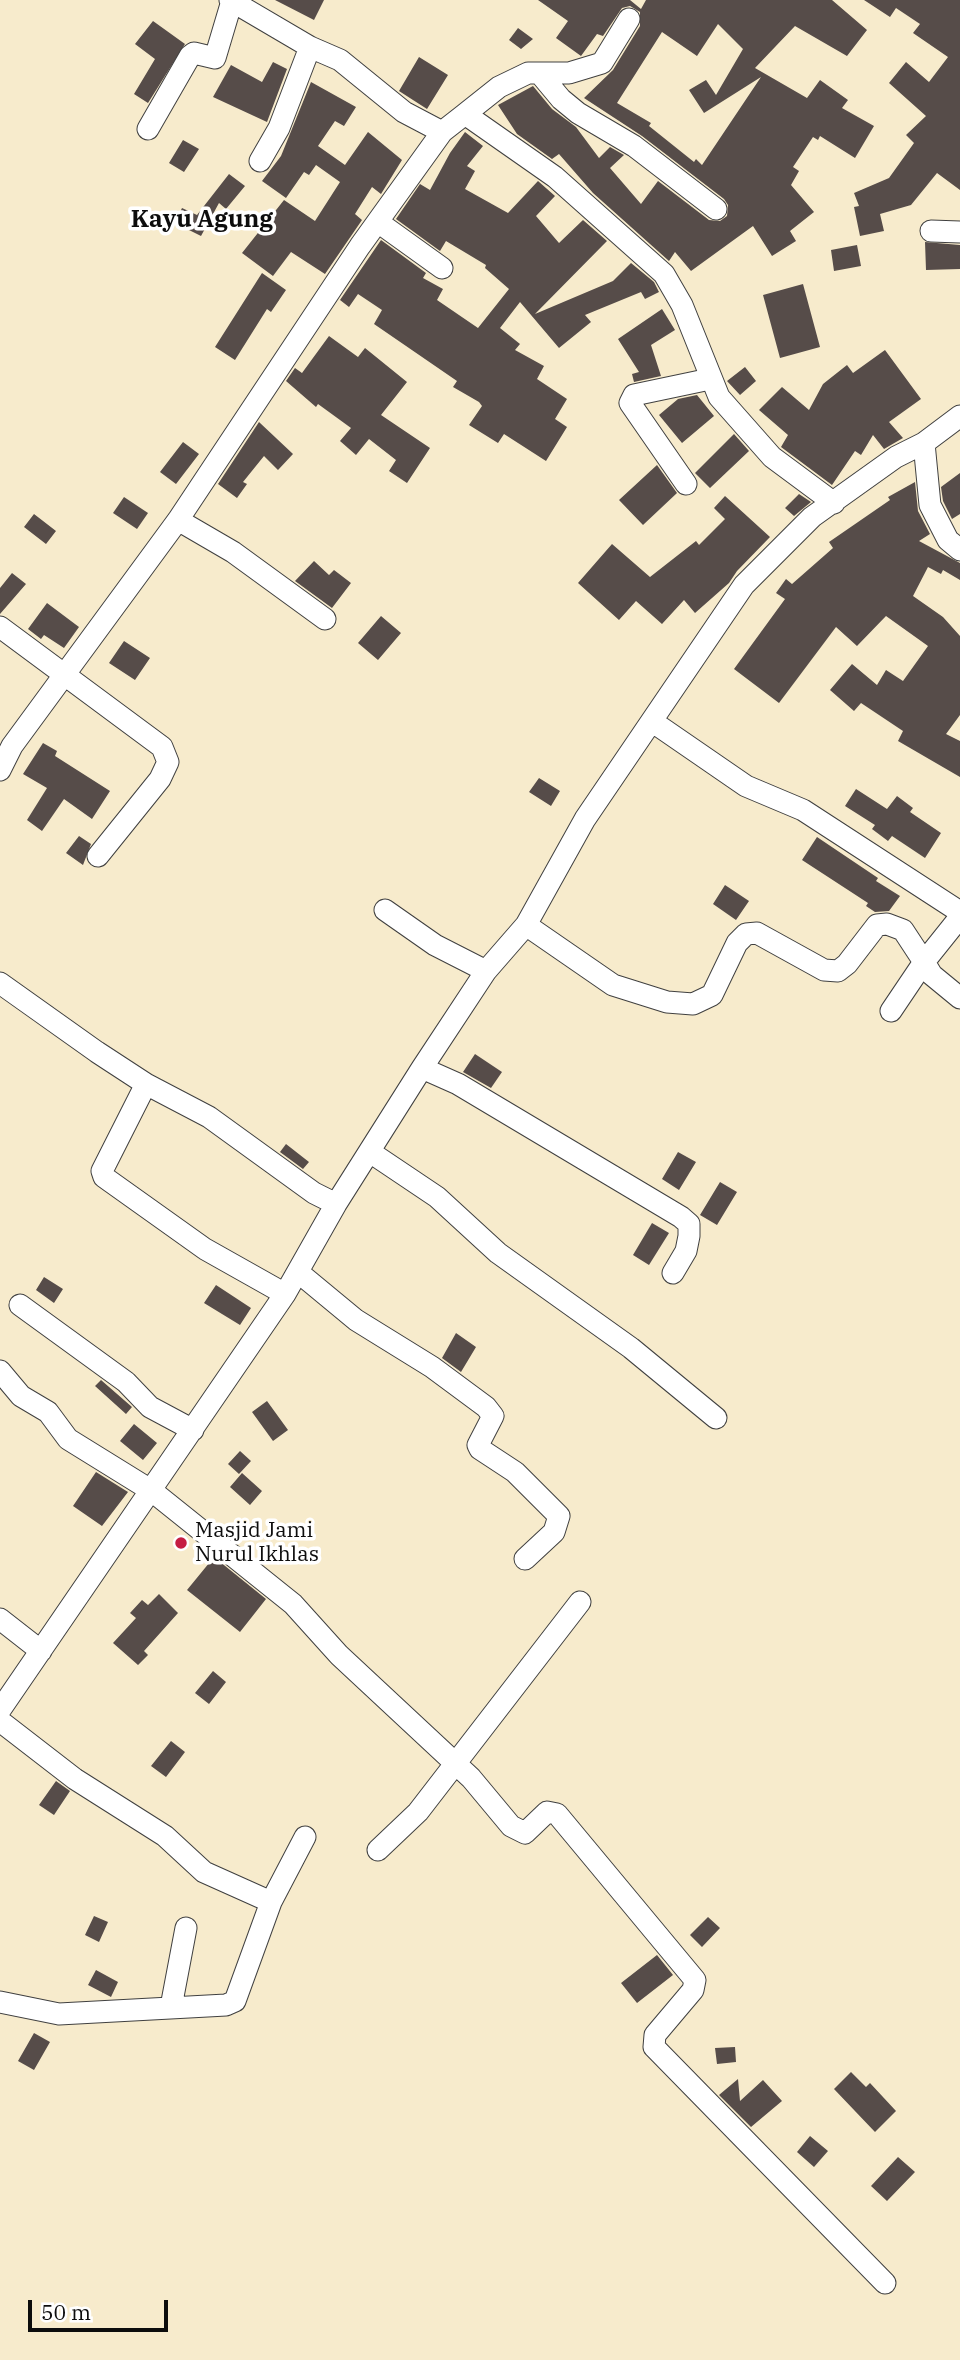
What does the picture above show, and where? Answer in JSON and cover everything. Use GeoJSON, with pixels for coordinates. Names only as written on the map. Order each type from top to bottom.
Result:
{"type":"FeatureCollection","features":[{"type":"Feature","properties":{"kind":"street"},"geometry":{"type":"LineString","coordinates":[[148,130],[192,54],[215,58],[231,0],[310,47],[340,60],[404,112],[442,132]]}},
{"type":"Feature","properties":{"kind":"street"},"geometry":{"type":"LineString","coordinates":[[0,770],[12,746],[178,520],[268,382],[442,132],[508,82],[528,74],[569,73],[602,63],[629,19]]}},
{"type":"Feature","properties":{"kind":"street"},"geometry":{"type":"LineString","coordinates":[[260,161],[279,128],[310,47]]}},
{"type":"Feature","properties":{"kind":"street"},"geometry":{"type":"LineString","coordinates":[[541,75],[561,99],[578,113],[634,146],[716,209]]}},
{"type":"Feature","properties":{"kind":"street"},"geometry":{"type":"LineString","coordinates":[[465,114],[555,177],[664,274],[682,305],[719,397],[772,457],[834,503]]}},
{"type":"Feature","properties":{"kind":"street"},"geometry":{"type":"LineString","coordinates":[[379,222],[442,268]]}},
{"type":"Feature","properties":{"kind":"street"},"geometry":{"type":"LineString","coordinates":[[931,231],[960,232]]}},
{"type":"Feature","properties":{"kind":"street"},"geometry":{"type":"LineString","coordinates":[[686,484],[630,403],[634,395],[710,379]]}},
{"type":"Feature","properties":{"kind":"street"},"geometry":{"type":"LineString","coordinates":[[0,1710],[285,1294],[337,1204],[422,1068],[486,971],[526,925],[584,819],[653,722],[744,585],[812,517],[896,457],[924,443],[960,416]]}},
{"type":"Feature","properties":{"kind":"street"},"geometry":{"type":"LineString","coordinates":[[924,443],[930,505],[948,540],[960,550]]}},
{"type":"Feature","properties":{"kind":"street"},"geometry":{"type":"LineString","coordinates":[[178,520],[233,552],[325,619]]}},
{"type":"Feature","properties":{"kind":"street"},"geometry":{"type":"LineString","coordinates":[[0,627],[154,738],[162,747],[168,762],[160,779],[98,856]]}},
{"type":"Feature","properties":{"kind":"street"},"geometry":{"type":"LineString","coordinates":[[653,722],[746,786],[803,810],[960,912]]}},
{"type":"Feature","properties":{"kind":"street"},"geometry":{"type":"LineString","coordinates":[[385,910],[436,945],[486,971]]}},
{"type":"Feature","properties":{"kind":"street"},"geometry":{"type":"LineString","coordinates":[[891,1011],[924,962],[960,918]]}},
{"type":"Feature","properties":{"kind":"street"},"geometry":{"type":"LineString","coordinates":[[526,925],[613,985],[667,1002],[693,1004],[712,995],[737,943],[750,933],[757,933],[824,970],[838,971],[847,964],[877,925],[887,924],[903,930],[932,975],[960,998]]}},
{"type":"Feature","properties":{"kind":"street"},"geometry":{"type":"LineString","coordinates":[[0,984],[146,1084],[209,1117],[314,1193],[337,1204]]}},
{"type":"Feature","properties":{"kind":"street"},"geometry":{"type":"LineString","coordinates":[[422,1068],[458,1084],[681,1217],[689,1224],[689,1236],[686,1251],[674,1273]]}},
{"type":"Feature","properties":{"kind":"street"},"geometry":{"type":"LineString","coordinates":[[146,1084],[102,1171],[104,1177],[205,1249],[285,1294]]}},
{"type":"Feature","properties":{"kind":"street"},"geometry":{"type":"LineString","coordinates":[[370,1152],[437,1196],[498,1253],[631,1348],[716,1418]]}},
{"type":"Feature","properties":{"kind":"street"},"geometry":{"type":"LineString","coordinates":[[298,1272],[356,1320],[432,1367],[486,1407],[493,1416],[478,1445],[480,1449],[515,1472],[559,1516],[554,1532],[525,1559]]}},
{"type":"Feature","properties":{"kind":"street"},"geometry":{"type":"LineString","coordinates":[[20,1305],[126,1382],[150,1407],[193,1430]]}},
{"type":"Feature","properties":{"kind":"street"},"geometry":{"type":"LineString","coordinates":[[0,1371],[21,1396],[48,1412],[68,1439],[152,1491],[293,1604],[339,1654],[456,1764],[518,1831],[532,1830],[547,1812],[556,1814],[692,1977],[693,1990],[655,2035],[654,2047],[885,2283]]}},
{"type":"Feature","properties":{"kind":"street"},"geometry":{"type":"LineString","coordinates":[[377,1850],[418,1812],[580,1602]]}},
{"type":"Feature","properties":{"kind":"street"},"geometry":{"type":"LineString","coordinates":[[0,1619],[41,1651]]}},
{"type":"Feature","properties":{"kind":"street"},"geometry":{"type":"LineString","coordinates":[[0,1721],[75,1779],[165,1836],[204,1872],[271,1902]]}},
{"type":"Feature","properties":{"kind":"street"},"geometry":{"type":"LineString","coordinates":[[0,2002],[59,2014],[226,2005],[235,2001],[271,1902],[304,1837]]}},
{"type":"Feature","properties":{"kind":"street"},"geometry":{"type":"LineString","coordinates":[[171,2007],[186,1928]]}},
{"type":"Feature","properties":{"kind":"shaded area"},"geometry":{"type":"Polygon","coordinates":[[[0,0],[960,0],[960,2360],[0,2360],[0,0]]]}},
{"type":"Feature","properties":{"kind":"building"},"geometry":{"type":"Polygon","coordinates":[[[275,0],[324,0],[314,20],[275,0]]]}},
{"type":"Feature","properties":{"kind":"building"},"geometry":{"type":"Polygon","coordinates":[[[538,0],[630,0],[641,9],[646,0],[832,0],[867,30],[847,56],[795,26],[755,68],[807,98],[820,80],[848,100],[842,108],[874,126],[855,158],[820,136],[818,140],[813,137],[793,167],[799,171],[791,185],[814,212],[790,231],[796,241],[772,256],[753,226],[691,271],[675,252],[669,261],[593,193],[559,154],[552,159],[517,134],[498,105],[533,86],[552,109],[576,127],[599,158],[610,147],[624,155],[610,168],[641,204],[658,181],[709,220],[720,221],[727,216],[728,205],[724,199],[642,136],[584,98],[613,70],[640,26],[640,12],[630,6],[622,8],[603,36],[597,34],[581,56],[556,38],[568,21],[538,0]],[[718,24],[697,56],[662,32],[617,103],[651,123],[649,126],[694,162],[696,159],[702,165],[761,77],[704,113],[689,90],[706,80],[716,95],[743,49],[718,24]]]}},
{"type":"Feature","properties":{"kind":"building"},"geometry":{"type":"Polygon","coordinates":[[[864,0],[960,0],[960,190],[937,173],[911,205],[880,214],[884,231],[860,236],[854,207],[859,206],[854,193],[889,178],[914,143],[906,135],[926,116],[889,83],[906,62],[929,82],[948,57],[913,33],[920,24],[896,8],[890,17],[864,0]]]}},
{"type":"Feature","properties":{"kind":"building"},"geometry":{"type":"Polygon","coordinates":[[[153,21],[185,44],[148,103],[134,94],[155,59],[135,44],[153,21]]]}},
{"type":"Feature","properties":{"kind":"building"},"geometry":{"type":"Polygon","coordinates":[[[518,28],[533,39],[521,49],[509,40],[518,28]]]}},
{"type":"Feature","properties":{"kind":"building"},"geometry":{"type":"Polygon","coordinates":[[[419,57],[448,75],[427,109],[399,91],[419,57]]]}},
{"type":"Feature","properties":{"kind":"building"},"geometry":{"type":"Polygon","coordinates":[[[273,62],[287,69],[267,122],[213,97],[231,65],[262,82],[273,62]]]}},
{"type":"Feature","properties":{"kind":"building"},"geometry":{"type":"Polygon","coordinates":[[[311,82],[356,107],[344,126],[335,121],[318,146],[345,165],[368,132],[402,160],[381,194],[372,187],[355,214],[362,220],[325,274],[291,252],[273,276],[242,253],[284,200],[315,221],[340,182],[316,165],[309,175],[304,172],[286,198],[262,181],[281,156],[311,82]]]}},
{"type":"Feature","properties":{"kind":"building"},"geometry":{"type":"Polygon","coordinates":[[[465,132],[483,146],[467,166],[475,171],[465,189],[508,213],[538,181],[555,196],[536,216],[559,243],[583,220],[607,241],[535,314],[613,281],[631,263],[654,282],[659,292],[645,299],[641,292],[585,315],[591,322],[559,348],[520,302],[500,328],[520,344],[515,350],[544,366],[537,379],[567,399],[555,419],[567,427],[546,461],[504,434],[498,443],[469,425],[482,406],[479,402],[453,387],[457,381],[374,324],[382,310],[358,294],[349,307],[340,300],[381,240],[426,273],[423,278],[443,289],[437,300],[478,328],[509,289],[485,268],[486,265],[446,241],[440,251],[396,219],[420,184],[430,190],[465,132]]]}},
{"type":"Feature","properties":{"kind":"building"},"geometry":{"type":"Polygon","coordinates":[[[183,140],[199,149],[184,172],[169,163],[183,140]]]}},
{"type":"Feature","properties":{"kind":"building"},"geometry":{"type":"Polygon","coordinates":[[[229,174],[245,186],[226,209],[219,203],[201,236],[175,223],[182,208],[197,215],[229,174]]]}},
{"type":"Feature","properties":{"kind":"building"},"geometry":{"type":"Polygon","coordinates":[[[925,242],[960,245],[960,269],[926,270],[925,242]]]}},
{"type":"Feature","properties":{"kind":"building"},"geometry":{"type":"Polygon","coordinates":[[[857,245],[861,266],[834,271],[831,250],[857,245]]]}},
{"type":"Feature","properties":{"kind":"building"},"geometry":{"type":"Polygon","coordinates":[[[262,273],[286,290],[271,312],[267,309],[235,360],[215,347],[262,273]]]}},
{"type":"Feature","properties":{"kind":"building"},"geometry":{"type":"Polygon","coordinates":[[[803,284],[820,347],[780,358],[763,295],[803,284]]]}},
{"type":"Feature","properties":{"kind":"building"},"geometry":{"type":"Polygon","coordinates":[[[662,309],[675,330],[651,345],[661,376],[634,382],[632,374],[639,372],[618,339],[662,309]]]}},
{"type":"Feature","properties":{"kind":"building"},"geometry":{"type":"Polygon","coordinates":[[[329,336],[358,357],[365,348],[407,382],[381,415],[430,448],[407,483],[389,471],[396,460],[369,439],[356,455],[340,441],[351,428],[318,404],[316,407],[286,381],[295,368],[302,373],[329,336]]]}},
{"type":"Feature","properties":{"kind":"building"},"geometry":{"type":"Polygon","coordinates":[[[885,350],[921,399],[889,422],[903,438],[884,449],[873,435],[861,455],[855,451],[832,485],[781,447],[788,435],[759,410],[782,387],[809,410],[823,384],[847,365],[853,373],[885,350]]]}},
{"type":"Feature","properties":{"kind":"building"},"geometry":{"type":"Polygon","coordinates":[[[745,367],[756,381],[740,395],[727,381],[745,367]]]}},
{"type":"Feature","properties":{"kind":"building"},"geometry":{"type":"Polygon","coordinates":[[[697,395],[714,416],[682,443],[659,415],[678,399],[697,395]]]}},
{"type":"Feature","properties":{"kind":"building"},"geometry":{"type":"Polygon","coordinates":[[[259,422],[293,454],[278,470],[264,456],[243,482],[247,484],[237,498],[218,484],[259,422]]]}},
{"type":"Feature","properties":{"kind":"building"},"geometry":{"type":"Polygon","coordinates":[[[734,434],[749,451],[710,488],[695,473],[734,434]]]}},
{"type":"Feature","properties":{"kind":"building"},"geometry":{"type":"Polygon","coordinates":[[[183,442],[199,454],[176,484],[160,472],[183,442]]]}},
{"type":"Feature","properties":{"kind":"building"},"geometry":{"type":"Polygon","coordinates":[[[657,465],[677,493],[643,525],[619,500],[657,465]]]}},
{"type":"Feature","properties":{"kind":"building"},"geometry":{"type":"Polygon","coordinates":[[[960,473],[960,514],[952,519],[943,501],[941,487],[960,473]]]}},
{"type":"Feature","properties":{"kind":"building"},"geometry":{"type":"Polygon","coordinates":[[[915,482],[918,511],[930,534],[919,541],[960,563],[960,580],[943,570],[941,574],[928,567],[913,596],[943,617],[960,636],[960,715],[946,734],[960,741],[960,777],[898,741],[903,731],[861,703],[854,711],[830,690],[852,664],[877,685],[886,670],[903,681],[928,646],[886,616],[857,646],[836,627],[779,703],[734,669],[785,599],[776,593],[786,579],[792,584],[833,548],[829,542],[890,500],[888,497],[915,482]]]}},
{"type":"Feature","properties":{"kind":"building"},"geometry":{"type":"Polygon","coordinates":[[[799,494],[811,502],[794,516],[785,508],[799,494]]]}},
{"type":"Feature","properties":{"kind":"building"},"geometry":{"type":"Polygon","coordinates":[[[725,496],[770,537],[729,583],[695,613],[684,600],[662,624],[636,601],[619,620],[578,583],[612,544],[650,577],[696,541],[699,545],[725,519],[714,508],[725,496]]]}},
{"type":"Feature","properties":{"kind":"building"},"geometry":{"type":"Polygon","coordinates":[[[124,497],[148,513],[137,529],[113,513],[124,497]]]}},
{"type":"Feature","properties":{"kind":"building"},"geometry":{"type":"Polygon","coordinates":[[[34,514],[56,531],[46,544],[24,527],[34,514]]]}},
{"type":"Feature","properties":{"kind":"building"},"geometry":{"type":"Polygon","coordinates":[[[314,561],[329,575],[334,570],[351,583],[332,608],[295,581],[314,561]]]}},
{"type":"Feature","properties":{"kind":"building"},"geometry":{"type":"Polygon","coordinates":[[[12,573],[26,584],[0,614],[0,588],[12,573]]]}},
{"type":"Feature","properties":{"kind":"building"},"geometry":{"type":"Polygon","coordinates":[[[47,603],[79,627],[64,648],[44,635],[41,639],[28,629],[47,603]]]}},
{"type":"Feature","properties":{"kind":"building"},"geometry":{"type":"Polygon","coordinates":[[[381,616],[401,633],[378,660],[358,643],[381,616]]]}},
{"type":"Feature","properties":{"kind":"building"},"geometry":{"type":"Polygon","coordinates":[[[124,641],[150,658],[135,680],[109,663],[124,641]]]}},
{"type":"Feature","properties":{"kind":"building"},"geometry":{"type":"Polygon","coordinates":[[[43,743],[57,751],[55,756],[110,791],[92,819],[64,799],[42,831],[27,820],[47,788],[23,774],[43,743]]]}},
{"type":"Feature","properties":{"kind":"building"},"geometry":{"type":"Polygon","coordinates":[[[539,778],[560,791],[551,806],[529,792],[539,778]]]}},
{"type":"Feature","properties":{"kind":"building"},"geometry":{"type":"Polygon","coordinates":[[[856,789],[887,809],[897,796],[913,808],[910,812],[941,833],[925,858],[892,836],[888,841],[872,829],[875,825],[845,806],[856,789]]]}},
{"type":"Feature","properties":{"kind":"building"},"geometry":{"type":"Polygon","coordinates":[[[79,836],[91,844],[83,865],[66,853],[79,836]]]}},
{"type":"Feature","properties":{"kind":"building"},"geometry":{"type":"Polygon","coordinates":[[[817,837],[900,896],[889,911],[875,912],[866,906],[868,903],[802,860],[817,837]]]}},
{"type":"Feature","properties":{"kind":"building"},"geometry":{"type":"Polygon","coordinates":[[[725,885],[749,901],[736,920],[713,904],[725,885]]]}},
{"type":"Feature","properties":{"kind":"building"},"geometry":{"type":"Polygon","coordinates":[[[475,1054],[502,1072],[491,1088],[463,1072],[475,1054]]]}},
{"type":"Feature","properties":{"kind":"building"},"geometry":{"type":"Polygon","coordinates":[[[286,1144],[309,1162],[303,1169],[280,1152],[286,1144]]]}},
{"type":"Feature","properties":{"kind":"building"},"geometry":{"type":"Polygon","coordinates":[[[678,1152],[696,1162],[679,1190],[662,1179],[678,1152]]]}},
{"type":"Feature","properties":{"kind":"building"},"geometry":{"type":"Polygon","coordinates":[[[720,1182],[737,1192],[717,1225],[700,1215],[720,1182]]]}},
{"type":"Feature","properties":{"kind":"building"},"geometry":{"type":"Polygon","coordinates":[[[652,1223],[669,1233],[649,1265],[633,1255],[652,1223]]]}},
{"type":"Feature","properties":{"kind":"building"},"geometry":{"type":"Polygon","coordinates":[[[44,1277],[63,1289],[54,1303],[36,1290],[44,1277]]]}},
{"type":"Feature","properties":{"kind":"building"},"geometry":{"type":"Polygon","coordinates":[[[216,1285],[251,1308],[240,1325],[204,1303],[216,1285]]]}},
{"type":"Feature","properties":{"kind":"building"},"geometry":{"type":"Polygon","coordinates":[[[456,1333],[476,1347],[461,1372],[442,1358],[456,1333]]]}},
{"type":"Feature","properties":{"kind":"building"},"geometry":{"type":"Polygon","coordinates":[[[101,1380],[132,1407],[126,1414],[95,1386],[101,1380]]]}},
{"type":"Feature","properties":{"kind":"building"},"geometry":{"type":"Polygon","coordinates":[[[267,1401],[288,1430],[273,1441],[252,1412],[267,1401]]]}},
{"type":"Feature","properties":{"kind":"building"},"geometry":{"type":"Polygon","coordinates":[[[134,1424],[157,1443],[143,1460],[120,1441],[134,1424]]]}},
{"type":"Feature","properties":{"kind":"building"},"geometry":{"type":"Polygon","coordinates":[[[240,1451],[251,1461],[239,1474],[228,1464],[240,1451]]]}},
{"type":"Feature","properties":{"kind":"building"},"geometry":{"type":"Polygon","coordinates":[[[96,1472],[128,1492],[102,1526],[73,1506],[96,1472]]]}},
{"type":"Feature","properties":{"kind":"building"},"geometry":{"type":"Polygon","coordinates":[[[242,1473],[262,1491],[250,1505],[230,1487],[242,1473]]]}},
{"type":"Feature","properties":{"kind":"building"},"geometry":{"type":"Polygon","coordinates":[[[214,1557],[266,1599],[240,1632],[187,1590],[214,1557]]]}},
{"type":"Feature","properties":{"kind":"building"},"geometry":{"type":"Polygon","coordinates":[[[159,1594],[178,1613],[144,1651],[148,1655],[138,1665],[113,1643],[136,1618],[130,1613],[142,1600],[148,1605],[159,1594]]]}},
{"type":"Feature","properties":{"kind":"building"},"geometry":{"type":"Polygon","coordinates":[[[213,1671],[226,1682],[209,1704],[195,1693],[213,1671]]]}},
{"type":"Feature","properties":{"kind":"building"},"geometry":{"type":"Polygon","coordinates":[[[171,1741],[185,1752],[166,1777],[151,1766],[171,1741]]]}},
{"type":"Feature","properties":{"kind":"building"},"geometry":{"type":"Polygon","coordinates":[[[56,1781],[70,1791],[54,1815],[39,1805],[56,1781]]]}},
{"type":"Feature","properties":{"kind":"building"},"geometry":{"type":"Polygon","coordinates":[[[94,1916],[108,1922],[99,1942],[85,1935],[94,1916]]]}},
{"type":"Feature","properties":{"kind":"building"},"geometry":{"type":"Polygon","coordinates":[[[708,1917],[720,1928],[702,1947],[690,1935],[708,1917]]]}},
{"type":"Feature","properties":{"kind":"building"},"geometry":{"type":"Polygon","coordinates":[[[657,1955],[673,1975],[637,2003],[621,1983],[657,1955]]]}},
{"type":"Feature","properties":{"kind":"building"},"geometry":{"type":"Polygon","coordinates":[[[96,1970],[118,1982],[111,1997],[88,1985],[96,1970]]]}},
{"type":"Feature","properties":{"kind":"building"},"geometry":{"type":"Polygon","coordinates":[[[34,2033],[50,2042],[34,2070],[18,2061],[34,2033]]]}},
{"type":"Feature","properties":{"kind":"building"},"geometry":{"type":"Polygon","coordinates":[[[735,2047],[736,2062],[717,2064],[715,2048],[735,2047]]]}},
{"type":"Feature","properties":{"kind":"building"},"geometry":{"type":"Polygon","coordinates":[[[851,2072],[866,2087],[870,2083],[896,2111],[875,2132],[834,2089],[851,2072]]]}},
{"type":"Feature","properties":{"kind":"building"},"geometry":{"type":"Polygon","coordinates":[[[738,2079],[740,2101],[763,2080],[782,2101],[751,2127],[719,2095],[738,2079]]]}},
{"type":"Feature","properties":{"kind":"building"},"geometry":{"type":"Polygon","coordinates":[[[810,2136],[828,2151],[814,2167],[797,2152],[810,2136]]]}},
{"type":"Feature","properties":{"kind":"building"},"geometry":{"type":"Polygon","coordinates":[[[898,2157],[915,2172],[887,2201],[871,2186],[898,2157]]]}},
{"type":"Feature","properties":{"kind":"place","name":"Masjid Jami Nurul Ikhlas"},"geometry":{"type":"Point","coordinates":[181,1543]}},
{"type":"Feature","properties":{"kind":"district","name":"Kayu Agung"},"geometry":{"type":"Point","coordinates":[202,220]}}]}
